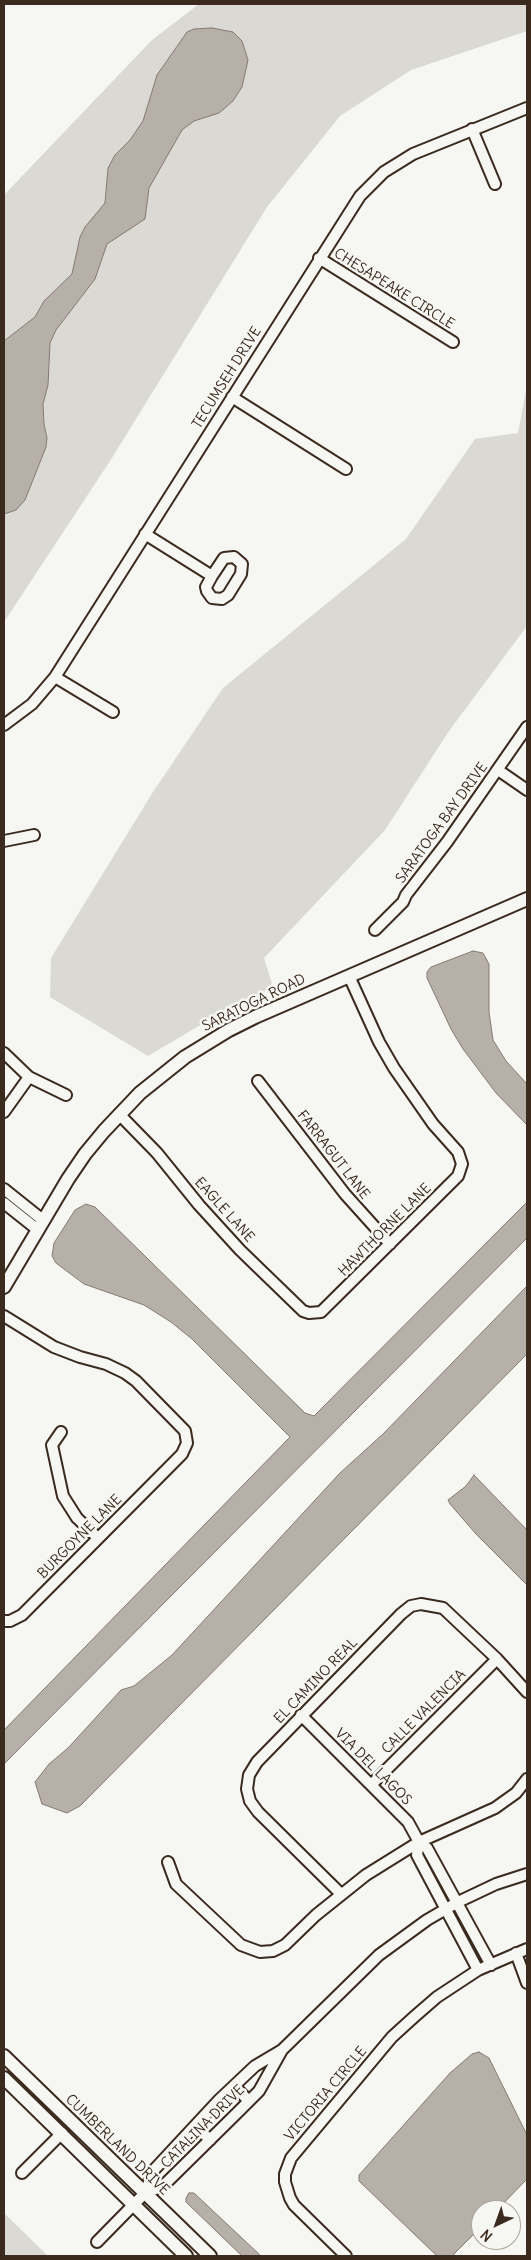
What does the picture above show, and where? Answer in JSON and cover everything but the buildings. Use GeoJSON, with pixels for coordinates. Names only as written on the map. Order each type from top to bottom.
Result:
{"type":"FeatureCollection","features":[{"type":"Feature","properties":{"kind":"street","name":"TECUMSEH DRIVE"},"geometry":{"type":"LineString","coordinates":[[4,725],[32,704],[56,677],[356,202],[384,172],[413,154],[527,108]]}},
{"type":"Feature","properties":{"kind":"street"},"geometry":{"type":"LineString","coordinates":[[472,129],[495,184]]}},
{"type":"Feature","properties":{"kind":"street","name":"CHESAPEAKE CIRCLE"},"geometry":{"type":"LineString","coordinates":[[320,258],[453,342]]}},
{"type":"Feature","properties":{"kind":"street"},"geometry":{"type":"LineString","coordinates":[[232,397],[346,469]]}},
{"type":"Feature","properties":{"kind":"street"},"geometry":{"type":"LineString","coordinates":[[145,534],[212,576]]}},
{"type":"Feature","properties":{"kind":"street"},"geometry":{"type":"LineString","coordinates":[[56,677],[113,712]]}},
{"type":"Feature","properties":{"kind":"street","name":"SARATOGA BAY DRIVE"},"geometry":{"type":"LineString","coordinates":[[375,930],[403,902],[406,895],[447,842],[527,728]]}},
{"type":"Feature","properties":{"kind":"street"},"geometry":{"type":"LineString","coordinates":[[498,770],[527,790]]}},
{"type":"Feature","properties":{"kind":"street"},"geometry":{"type":"LineString","coordinates":[[4,841],[34,835]]}},
{"type":"Feature","properties":{"kind":"street","name":"SARATOGA ROAD"},"geometry":{"type":"LineString","coordinates":[[4,1287],[85,1154],[119,1114],[161,1075],[203,1045],[254,1017],[527,899]]}},
{"type":"Feature","properties":{"kind":"street","name":"HAWTHORNE LANE"},"geometry":{"type":"LineString","coordinates":[[315,1314],[327,1308],[458,1176],[462,1164],[461,1158],[410,1094],[394,1068],[379,1042],[349,976]]}},
{"type":"Feature","properties":{"kind":"street"},"geometry":{"type":"LineString","coordinates":[[4,1053],[29,1077],[66,1096]]}},
{"type":"Feature","properties":{"kind":"street"},"geometry":{"type":"LineString","coordinates":[[4,1112],[29,1077]]}},
{"type":"Feature","properties":{"kind":"street","name":"FARRAGUT LANE"},"geometry":{"type":"LineString","coordinates":[[258,1081],[345,1194],[390,1244]]}},
{"type":"Feature","properties":{"kind":"street","name":"EAGLE LANE"},"geometry":{"type":"LineString","coordinates":[[119,1114],[157,1153],[199,1205],[240,1250],[303,1311],[315,1314]]}},
{"type":"Feature","properties":{"kind":"street"},"geometry":{"type":"LineString","coordinates":[[4,1189],[41,1225]]}},
{"type":"Feature","properties":{"kind":"street"},"geometry":{"type":"LineString","coordinates":[[4,1203],[41,1225]]}},
{"type":"Feature","properties":{"kind":"street","name":"BURGOYNE LANE"},"geometry":{"type":"LineString","coordinates":[[4,1316],[54,1347],[106,1364],[136,1381],[185,1431],[187,1437],[185,1449],[171,1465],[22,1615],[10,1621],[4,1621]]}},
{"type":"Feature","properties":{"kind":"street"},"geometry":{"type":"LineString","coordinates":[[61,1432],[52,1445],[63,1496],[73,1513],[98,1538]]}},
{"type":"Feature","properties":{"kind":"street","name":"EL CAMINO REAL"},"geometry":{"type":"LineString","coordinates":[[341,1894],[258,1812],[250,1801],[247,1789],[250,1775],[257,1762],[301,1715],[411,1606],[426,1604],[443,1608],[497,1659],[527,1692]]}},
{"type":"Feature","properties":{"kind":"street","name":"CALLE VALENCIA"},"geometry":{"type":"LineString","coordinates":[[371,1785],[497,1659]]}},
{"type":"Feature","properties":{"kind":"street","name":"VIA DEL LAGOS"},"geometry":{"type":"LineString","coordinates":[[301,1715],[404,1817],[419,1842],[427,1848],[458,1902]]}},
{"type":"Feature","properties":{"kind":"street"},"geometry":{"type":"LineString","coordinates":[[168,1862],[176,1884],[236,1941],[253,1951],[266,1952],[284,1945],[341,1894],[379,1866],[419,1842],[495,1808],[516,1793],[527,1779]]}},
{"type":"Feature","properties":{"kind":"street","name":"VIA DEL LAGOS"},"geometry":{"type":"LineString","coordinates":[[419,1842],[417,1855],[446,1909]]}},
{"type":"Feature","properties":{"kind":"street","name":"CATALINA DRIVE"},"geometry":{"type":"LineString","coordinates":[[145,2193],[153,2171],[234,2086],[254,2066],[282,2050],[379,1955],[410,1931],[458,1902],[496,1884],[527,1874]]}},
{"type":"Feature","properties":{"kind":"street"},"geometry":{"type":"LineString","coordinates":[[458,1902],[491,1965]]}},
{"type":"Feature","properties":{"kind":"street"},"geometry":{"type":"LineString","coordinates":[[446,1909],[478,1970]]}},
{"type":"Feature","properties":{"kind":"street","name":"VICTORIA CIRCLE"},"geometry":{"type":"LineString","coordinates":[[346,2256],[294,2206],[285,2182],[287,2165],[296,2151],[392,2037],[437,1997],[478,1970],[527,1949]]}},
{"type":"Feature","properties":{"kind":"street"},"geometry":{"type":"LineString","coordinates":[[516,1953],[527,1983]]}},
{"type":"Feature","properties":{"kind":"street","name":"CATALINA DRIVE"},"geometry":{"type":"LineString","coordinates":[[145,2193],[163,2186],[259,2091],[282,2050]]}},
{"type":"Feature","properties":{"kind":"street","name":"CUMBERLAND DRIVE"},"geometry":{"type":"LineString","coordinates":[[4,2056],[210,2256]]}},
{"type":"Feature","properties":{"kind":"street"},"geometry":{"type":"LineString","coordinates":[[4,2078],[186,2256]]}},
{"type":"Feature","properties":{"kind":"street"},"geometry":{"type":"LineString","coordinates":[[234,2086],[249,2100]]}},
{"type":"Feature","properties":{"kind":"street"},"geometry":{"type":"LineString","coordinates":[[196,2126],[210,2140]]}},
{"type":"Feature","properties":{"kind":"street"},"geometry":{"type":"LineString","coordinates":[[22,2172],[62,2133]]}},
{"type":"Feature","properties":{"kind":"street"},"geometry":{"type":"LineString","coordinates":[[97,2242],[145,2193]]}},
{"type":"Feature","properties":{"kind":"shaded area"},"geometry":{"type":"Polygon","coordinates":[[[199,4],[527,4],[527,31],[411,70],[340,116],[267,207],[110,461],[4,622],[4,195],[152,40],[199,4]]]}},
{"type":"Feature","properties":{"kind":"shaded area"},"geometry":{"type":"Polygon","coordinates":[[[212,28],[233,32],[242,41],[248,60],[242,87],[233,101],[219,113],[194,121],[182,130],[149,188],[145,219],[107,244],[95,279],[56,330],[50,343],[48,385],[43,404],[47,438],[46,447],[25,500],[16,510],[4,514],[4,341],[35,317],[44,301],[72,274],[80,237],[85,227],[105,203],[108,168],[115,155],[130,140],[143,121],[157,75],[187,32],[194,29],[212,28]]]}},
{"type":"Feature","properties":{"kind":"shaded area"},"geometry":{"type":"Polygon","coordinates":[[[527,385],[527,626],[449,731],[385,830],[264,958],[273,987],[231,1007],[148,1056],[50,997],[51,958],[153,792],[223,688],[406,539],[475,439],[518,433],[527,385]]]}},
{"type":"Feature","properties":{"kind":"shaded area"},"geometry":{"type":"Polygon","coordinates":[[[473,951],[483,953],[489,964],[489,1012],[493,1040],[506,1061],[527,1084],[527,1125],[496,1093],[463,1049],[451,1029],[427,978],[427,972],[431,967],[473,951]]]}},
{"type":"Feature","properties":{"kind":"shaded area"},"geometry":{"type":"Polygon","coordinates":[[[527,1202],[527,1238],[4,1764],[4,1730],[290,1437],[192,1339],[171,1322],[144,1305],[84,1284],[56,1263],[52,1256],[54,1243],[75,1210],[86,1204],[95,1207],[305,1413],[314,1416],[527,1202]]]}},
{"type":"Feature","properties":{"kind":"shaded area"},"geometry":{"type":"Polygon","coordinates":[[[527,1286],[527,1354],[80,1806],[67,1813],[42,1804],[35,1782],[49,1764],[68,1748],[121,1690],[134,1686],[172,1655],[340,1473],[383,1434],[527,1286]]]}},
{"type":"Feature","properties":{"kind":"shaded area"},"geometry":{"type":"Polygon","coordinates":[[[474,1475],[527,1530],[527,1585],[476,1534],[448,1500],[466,1486],[474,1475]]]}},
{"type":"Feature","properties":{"kind":"shaded area"},"geometry":{"type":"Polygon","coordinates":[[[479,2052],[489,2058],[527,2135],[527,2179],[507,2200],[471,2200],[471,2237],[452,2256],[437,2256],[359,2181],[359,2175],[450,2073],[472,2054],[479,2052]]]}},
{"type":"Feature","properties":{"kind":"shaded area"},"geometry":{"type":"Polygon","coordinates":[[[189,2193],[194,2193],[261,2256],[242,2256],[186,2202],[189,2193]]]}},
{"type":"Feature","properties":{"kind":"shaded area"},"geometry":{"type":"Polygon","coordinates":[[[4,2213],[48,2256],[4,2256],[4,2213]]]}}]}
